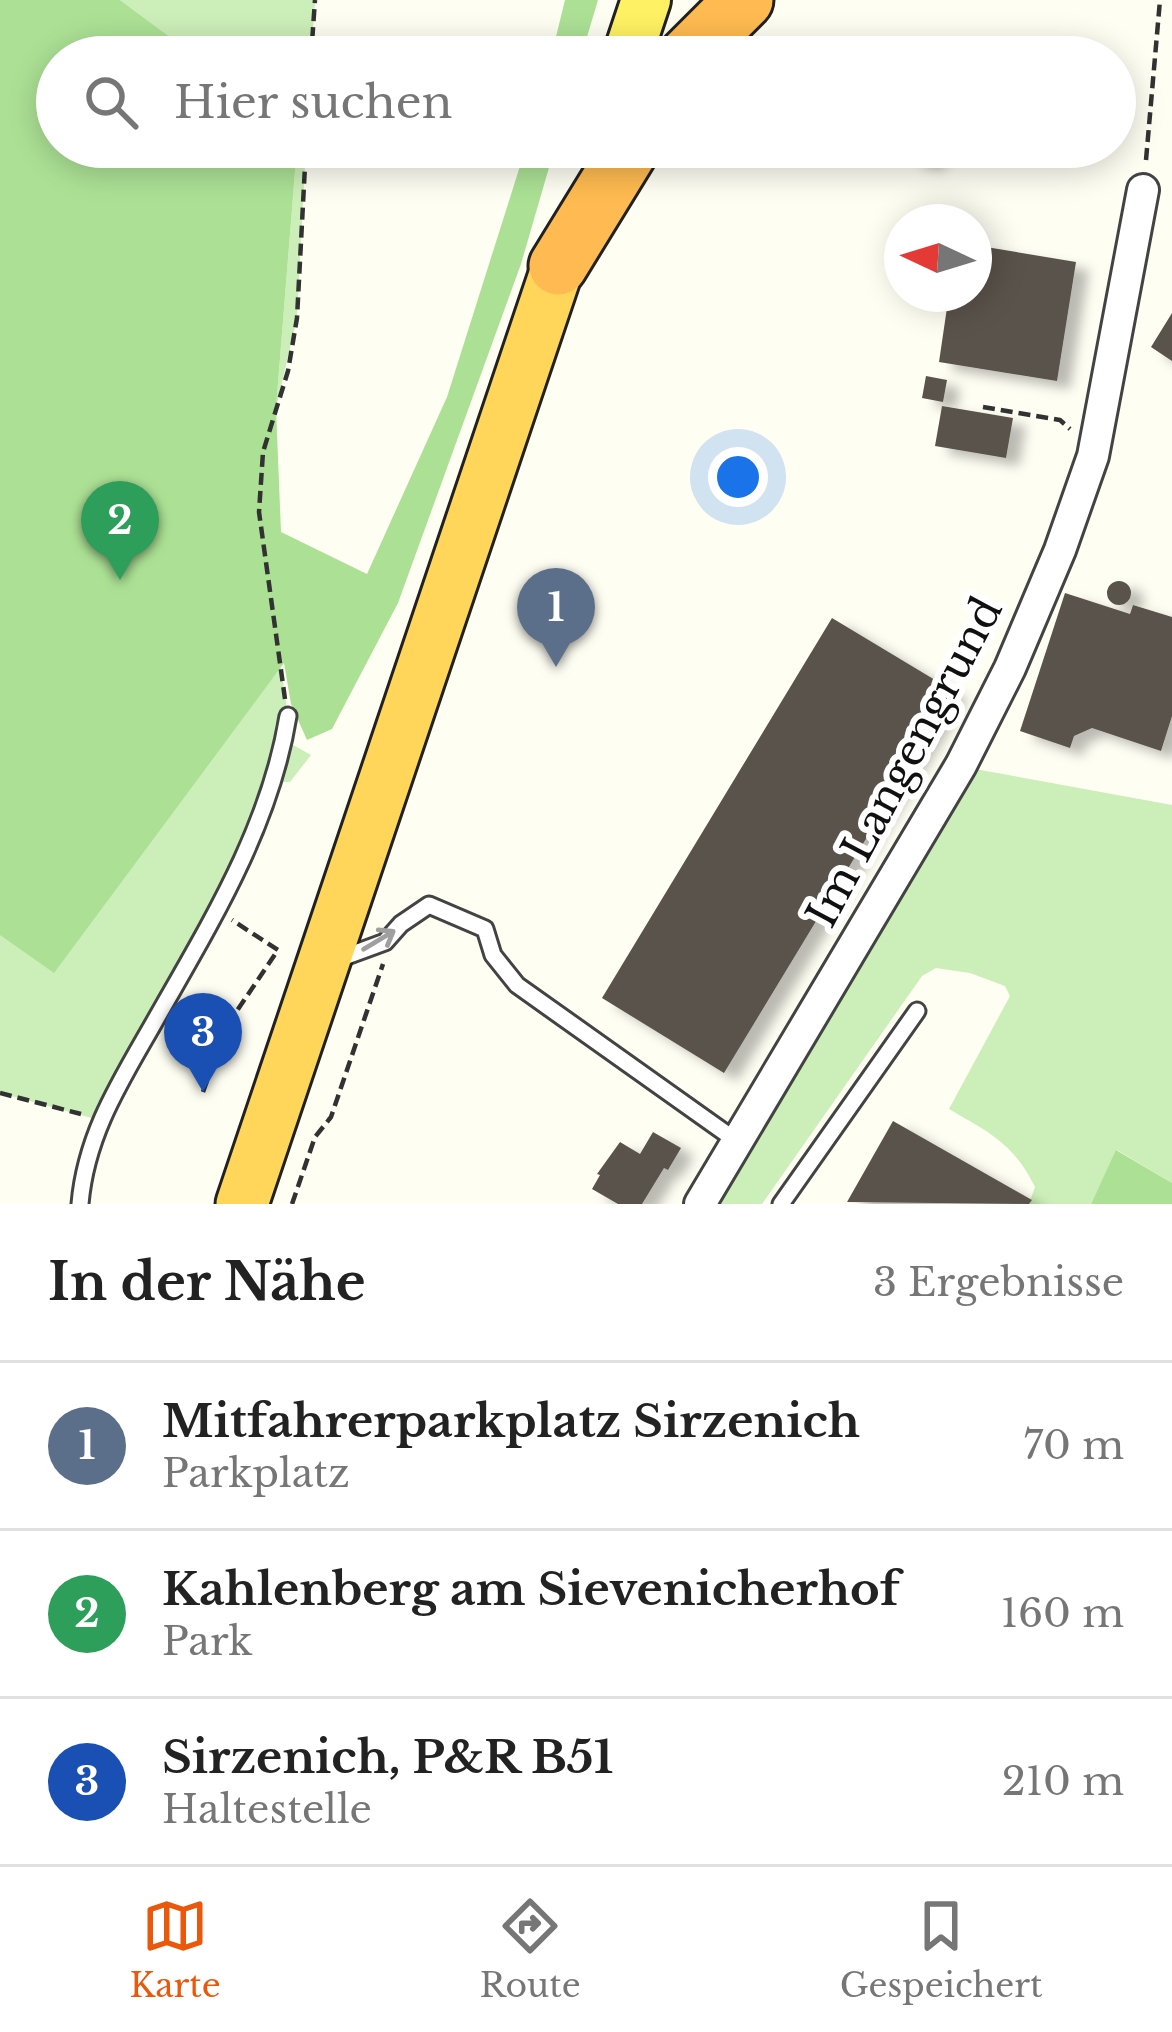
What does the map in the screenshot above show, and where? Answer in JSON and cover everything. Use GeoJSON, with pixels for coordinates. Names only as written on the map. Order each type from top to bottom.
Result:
{"type":"FeatureCollection","features":[{"type":"Feature","properties":{"kind":"highway"},"geometry":{"type":"LineString","coordinates":[[708,36],[744,0]]}},
{"type":"Feature","properties":{"kind":"highway"},"geometry":{"type":"LineString","coordinates":[[242,1204],[558,266],[618,168]]}},
{"type":"Feature","properties":{"kind":"main road"},"geometry":{"type":"LineString","coordinates":[[634,36],[646,0]]}},
{"type":"Feature","properties":{"kind":"main road"},"geometry":{"type":"LineString","coordinates":[[558,266],[590,168]]}},
{"type":"Feature","properties":{"kind":"street","name":"Im Langengrund"},"geometry":{"type":"LineString","coordinates":[[700,1204],[964,760],[1010,668],[1093,456],[1143,190]]}},
{"type":"Feature","properties":{"kind":"lane"},"geometry":{"type":"LineString","coordinates":[[80,1204],[88,1151],[99,1120],[217,911],[258,828],[281,761],[288,716]]}},
{"type":"Feature","properties":{"kind":"lane"},"geometry":{"type":"LineString","coordinates":[[324,965],[385,942],[429,905],[485,929],[493,955],[517,985],[738,1142]]}},
{"type":"Feature","properties":{"kind":"lane"},"geometry":{"type":"LineString","coordinates":[[781,1204],[917,1011]]}},
{"type":"Feature","properties":{"kind":"path"},"geometry":{"type":"LineString","coordinates":[[312,36],[314,0]]}},
{"type":"Feature","properties":{"kind":"path"},"geometry":{"type":"LineString","coordinates":[[1143,190],[1160,0]]}},
{"type":"Feature","properties":{"kind":"path"},"geometry":{"type":"LineString","coordinates":[[288,716],[260,512],[263,452],[288,370],[297,318],[305,168]]}},
{"type":"Feature","properties":{"kind":"path"},"geometry":{"type":"LineString","coordinates":[[983,407],[1060,420],[1093,456]]}},
{"type":"Feature","properties":{"kind":"path"},"geometry":{"type":"LineString","coordinates":[[203,1092],[226,1027],[278,950],[217,911]]}},
{"type":"Feature","properties":{"kind":"path"},"geometry":{"type":"LineString","coordinates":[[292,1204],[315,1137],[331,1117],[385,959],[385,942]]}},
{"type":"Feature","properties":{"kind":"path"},"geometry":{"type":"LineString","coordinates":[[0,1093],[99,1120]]}},
{"type":"Feature","properties":{"kind":"green space"},"geometry":{"type":"Polygon","coordinates":[[[0,0],[36,36],[36,168],[65,168],[259,696],[281,667],[288,716],[284,740],[311,755],[290,782],[274,782],[258,828],[99,1120],[0,1093],[0,0]]]}},
{"type":"Feature","properties":{"kind":"green space"},"geometry":{"type":"Polygon","coordinates":[[[0,0],[120,0],[169,36],[36,36],[36,168],[295,168],[276,408],[281,532],[367,574],[447,397],[519,168],[549,168],[521,264],[398,603],[332,729],[307,740],[291,704],[284,663],[54,973],[0,935],[0,0]]]}},
{"type":"Feature","properties":{"kind":"green space"},"geometry":{"type":"Polygon","coordinates":[[[120,0],[315,0],[312,36],[169,36],[120,0]]]}},
{"type":"Feature","properties":{"kind":"green space"},"geometry":{"type":"Polygon","coordinates":[[[565,0],[598,0],[587,36],[556,36],[565,0]]]}},
{"type":"Feature","properties":{"kind":"green space"},"geometry":{"type":"Polygon","coordinates":[[[295,168],[305,168],[297,318],[276,408],[295,168]]]}},
{"type":"Feature","properties":{"kind":"green space"},"geometry":{"type":"Polygon","coordinates":[[[975,769],[1172,805],[1172,1183],[1117,1150],[1091,1204],[1029,1204],[1035,1187],[1009,1149],[949,1109],[1010,996],[1005,986],[970,973],[936,968],[922,976],[762,1204],[712,1204],[975,769]]]}},
{"type":"Feature","properties":{"kind":"green space"},"geometry":{"type":"Polygon","coordinates":[[[1116,1150],[1172,1183],[1172,1204],[1091,1204],[1116,1150]]]}},
{"type":"Feature","properties":{"kind":"building"},"geometry":{"type":"Polygon","coordinates":[[[992,248],[1076,262],[1057,381],[939,362],[946,312],[992,312],[992,248]]]}},
{"type":"Feature","properties":{"kind":"building"},"geometry":{"type":"Polygon","coordinates":[[[1172,313],[1172,361],[1151,347],[1172,313]]]}},
{"type":"Feature","properties":{"kind":"building"},"geometry":{"type":"Polygon","coordinates":[[[926,376],[947,380],[943,402],[922,398],[926,376]]]}},
{"type":"Feature","properties":{"kind":"building"},"geometry":{"type":"Polygon","coordinates":[[[942,406],[1013,418],[1006,458],[935,446],[942,406]]]}},
{"type":"Feature","properties":{"kind":"building"},"geometry":{"type":"Polygon","coordinates":[[[1119,581],[1128,584],[1128,602],[1119,605],[1110,602],[1107,593],[1110,584],[1119,581]]]}},
{"type":"Feature","properties":{"kind":"building"},"geometry":{"type":"Polygon","coordinates":[[[1065,593],[1130,614],[1133,605],[1172,617],[1172,716],[1161,751],[1092,728],[1074,736],[1070,748],[1020,731],[1065,593]]]}},
{"type":"Feature","properties":{"kind":"building"},"geometry":{"type":"Polygon","coordinates":[[[832,618],[955,692],[724,1073],[602,998],[832,618]]]}},
{"type":"Feature","properties":{"kind":"building"},"geometry":{"type":"Polygon","coordinates":[[[893,1121],[1032,1200],[1029,1204],[847,1202],[893,1121]]]}},
{"type":"Feature","properties":{"kind":"building"},"geometry":{"type":"Polygon","coordinates":[[[653,1132],[681,1148],[642,1204],[618,1204],[592,1189],[620,1142],[640,1154],[653,1132]]]}},
{"type":"Feature","properties":{"kind":"place","name":"Kahlenberg am Sievenicherhof"},"geometry":{"type":"Point","coordinates":[120,580]}},
{"type":"Feature","properties":{"kind":"place","name":"Mitfahrerparkplatz Sirzenich"},"geometry":{"type":"Point","coordinates":[556,667]}},
{"type":"Feature","properties":{"kind":"place","name":"Sirzenich, P&R B51"},"geometry":{"type":"Point","coordinates":[203,1092]}}]}
